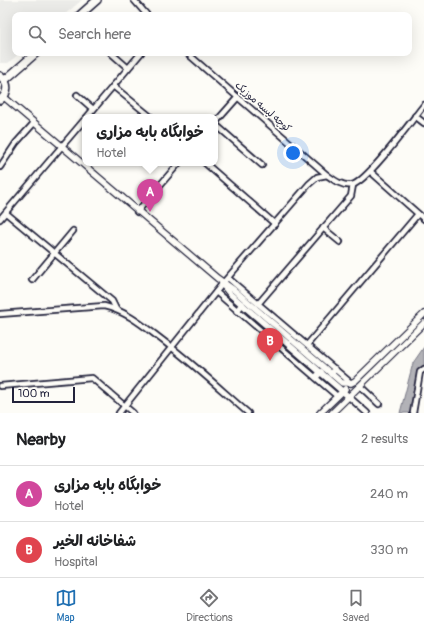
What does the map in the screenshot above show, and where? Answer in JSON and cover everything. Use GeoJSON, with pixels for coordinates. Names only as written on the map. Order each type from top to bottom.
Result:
{"type":"FeatureCollection","features":[{"type":"Feature","properties":{"kind":"highway"},"geometry":{"type":"LineString","coordinates":[[83,12],[97,0]]}},
{"type":"Feature","properties":{"kind":"highway"},"geometry":{"type":"LineString","coordinates":[[2,98],[6,94],[7,87],[2,78],[32,56]]}},
{"type":"Feature","properties":{"kind":"main road"},"geometry":{"type":"LineString","coordinates":[[2,98],[34,123],[82,165]]}},
{"type":"Feature","properties":{"kind":"main road"},"geometry":{"type":"LineString","coordinates":[[84,166],[223,284],[230,294],[349,397]]}},
{"type":"Feature","properties":{"kind":"main road"},"geometry":{"type":"LineString","coordinates":[[223,284],[241,292],[333,372],[342,383],[351,383]]}},
{"type":"Feature","properties":{"kind":"main road"},"geometry":{"type":"LineString","coordinates":[[237,311],[242,304]]}},
{"type":"Feature","properties":{"kind":"main road"},"geometry":{"type":"LineString","coordinates":[[320,413],[424,314]]}},
{"type":"Feature","properties":{"kind":"main road"},"geometry":{"type":"LineString","coordinates":[[332,413],[424,323]]}},
{"type":"Feature","properties":{"kind":"main road"},"geometry":{"type":"LineString","coordinates":[[316,377],[321,372]]}},
{"type":"Feature","properties":{"kind":"street"},"geometry":{"type":"LineString","coordinates":[[134,0],[144,12]]}},
{"type":"Feature","properties":{"kind":"street"},"geometry":{"type":"LineString","coordinates":[[114,56],[128,68]]}},
{"type":"Feature","properties":{"kind":"street"},"geometry":{"type":"LineString","coordinates":[[90,114],[138,56]]}},
{"type":"Feature","properties":{"kind":"street","name":"کوچه لیسه موزیک"},"geometry":{"type":"LineString","coordinates":[[190,56],[327,175],[336,182],[353,185]]}},
{"type":"Feature","properties":{"kind":"street"},"geometry":{"type":"LineString","coordinates":[[113,86],[147,114]]}},
{"type":"Feature","properties":{"kind":"street"},"geometry":{"type":"LineString","coordinates":[[78,95],[94,109]]}},
{"type":"Feature","properties":{"kind":"street"},"geometry":{"type":"LineString","coordinates":[[218,120],[238,97]]}},
{"type":"Feature","properties":{"kind":"street"},"geometry":{"type":"LineString","coordinates":[[258,304],[351,196],[353,185],[371,172],[424,105]]}},
{"type":"Feature","properties":{"kind":"street"},"geometry":{"type":"LineString","coordinates":[[416,116],[424,123]]}},
{"type":"Feature","properties":{"kind":"street"},"geometry":{"type":"LineString","coordinates":[[0,219],[82,122]]}},
{"type":"Feature","properties":{"kind":"street"},"geometry":{"type":"LineString","coordinates":[[0,167],[16,143],[34,123]]}},
{"type":"Feature","properties":{"kind":"street"},"geometry":{"type":"LineString","coordinates":[[218,126],[262,165]]}},
{"type":"Feature","properties":{"kind":"street"},"geometry":{"type":"LineString","coordinates":[[138,212],[176,166]]}},
{"type":"Feature","properties":{"kind":"street"},"geometry":{"type":"LineString","coordinates":[[208,166],[275,224]]}},
{"type":"Feature","properties":{"kind":"street"},"geometry":{"type":"LineString","coordinates":[[371,172],[424,219]]}},
{"type":"Feature","properties":{"kind":"street"},"geometry":{"type":"LineString","coordinates":[[119,413],[216,292],[309,184],[317,177],[327,175]]}},
{"type":"Feature","properties":{"kind":"street"},"geometry":{"type":"LineString","coordinates":[[6,213],[112,301],[116,309]]}},
{"type":"Feature","properties":{"kind":"street"},"geometry":{"type":"LineString","coordinates":[[307,345],[418,214]]}},
{"type":"Feature","properties":{"kind":"street"},"geometry":{"type":"LineString","coordinates":[[323,228],[340,242]]}},
{"type":"Feature","properties":{"kind":"street"},"geometry":{"type":"LineString","coordinates":[[32,280],[73,231]]}},
{"type":"Feature","properties":{"kind":"street"},"geometry":{"type":"LineString","coordinates":[[228,278],[241,292],[258,304],[307,345],[333,372]]}},
{"type":"Feature","properties":{"kind":"street"},"geometry":{"type":"LineString","coordinates":[[216,292],[337,396]]}},
{"type":"Feature","properties":{"kind":"street"},"geometry":{"type":"LineString","coordinates":[[0,314],[104,306],[116,309],[129,315],[172,347],[248,413]]}},
{"type":"Feature","properties":{"kind":"street"},"geometry":{"type":"LineString","coordinates":[[413,413],[420,372],[424,370]]}},
{"type":"Feature","properties":{"kind":"street"},"geometry":{"type":"LineString","coordinates":[[0,386],[92,378],[133,413]]}},
{"type":"Feature","properties":{"kind":"street"},"geometry":{"type":"LineString","coordinates":[[360,386],[380,404]]}},
{"type":"Feature","properties":{"kind":"street"},"geometry":{"type":"LineString","coordinates":[[349,397],[367,413]]}},
{"type":"Feature","properties":{"kind":"shaded area"},"geometry":{"type":"Polygon","coordinates":[[[0,0],[82,0],[68,12],[12,12],[12,56],[16,56],[8,63],[0,63],[0,0]]]}},
{"type":"Feature","properties":{"kind":"shaded area"},"geometry":{"type":"Polygon","coordinates":[[[424,347],[424,367],[419,371],[412,413],[400,413],[413,363],[424,347]]]}},
{"type":"Feature","properties":{"kind":"place","name":"خوابگاه بابه مزاری"},"geometry":{"type":"Point","coordinates":[150,212]}},
{"type":"Feature","properties":{"kind":"place","name":"شفاخانه الخیر"},"geometry":{"type":"Point","coordinates":[270,361]}}]}
